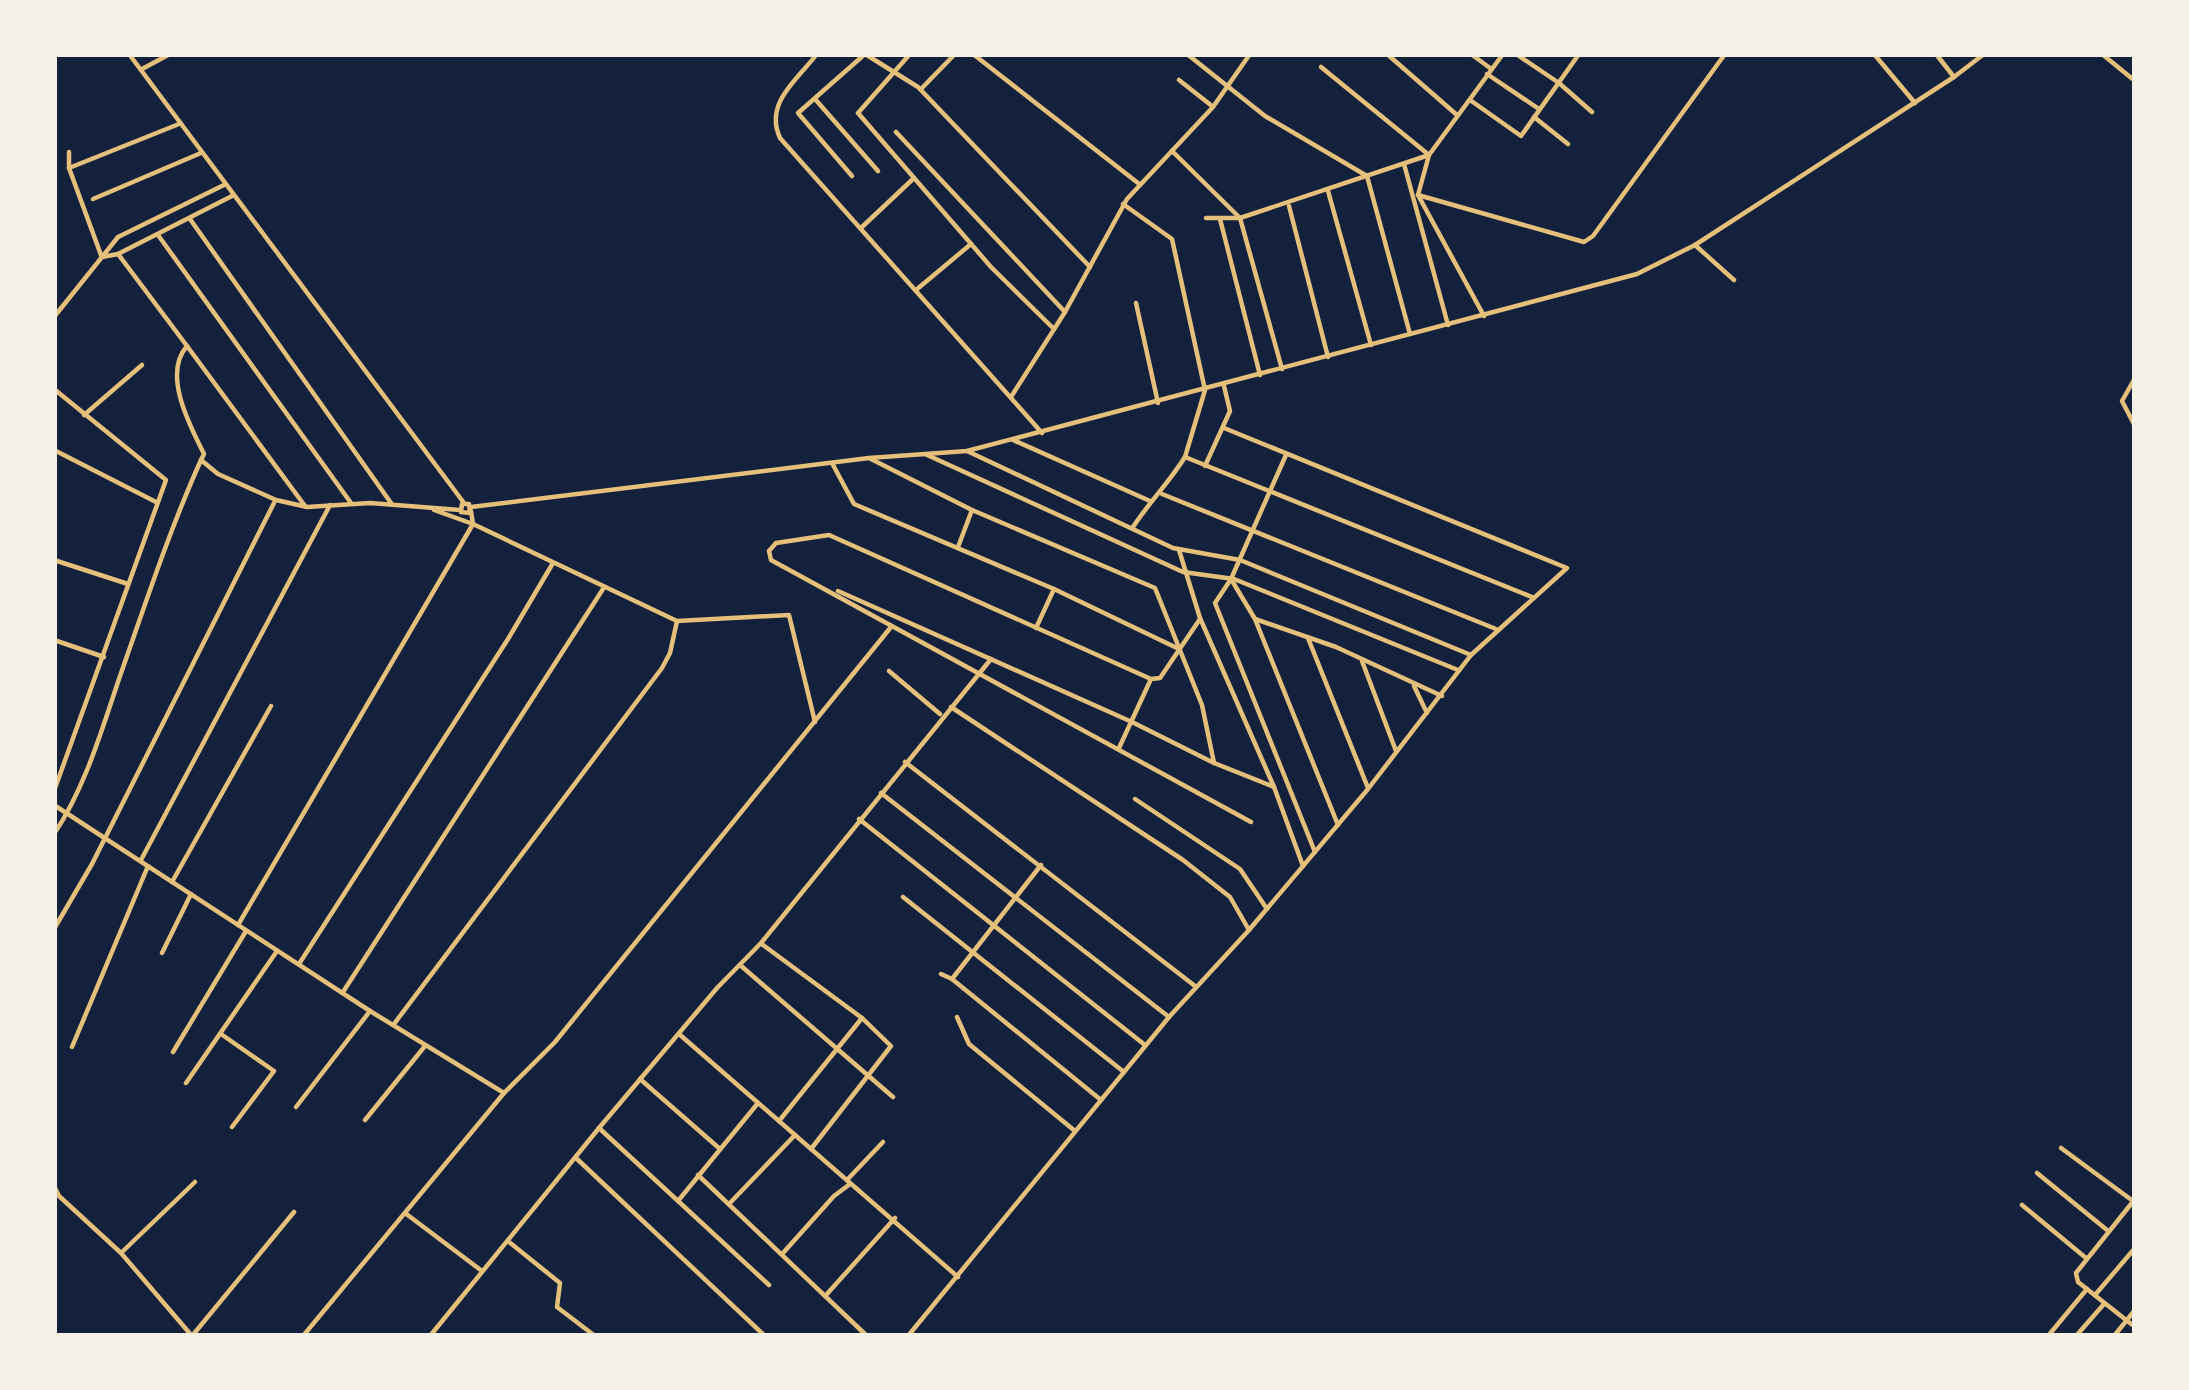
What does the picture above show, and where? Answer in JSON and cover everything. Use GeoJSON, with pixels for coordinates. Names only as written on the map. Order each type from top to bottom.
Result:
{"type":"FeatureCollection","features":[{"type":"Feature","properties":{"kind":"street"},"geometry":{"type":"LineString","coordinates":[[129,54],[462,506]]}},
{"type":"Feature","properties":{"kind":"street"},"geometry":{"type":"LineString","coordinates":[[142,69],[170,54]]}},
{"type":"Feature","properties":{"kind":"street"},"geometry":{"type":"LineString","coordinates":[[817,54],[780,99],[774,126],[780,138],[1042,434]]}},
{"type":"Feature","properties":{"kind":"street"},"geometry":{"type":"LineString","coordinates":[[852,176],[798,113],[865,54],[920,90],[1090,267]]}},
{"type":"Feature","properties":{"kind":"street"},"geometry":{"type":"LineString","coordinates":[[910,54],[858,113],[971,244],[1054,329]]}},
{"type":"Feature","properties":{"kind":"street"},"geometry":{"type":"LineString","coordinates":[[920,90],[955,54]]}},
{"type":"Feature","properties":{"kind":"street"},"geometry":{"type":"LineString","coordinates":[[973,54],[1138,183]]}},
{"type":"Feature","properties":{"kind":"street"},"geometry":{"type":"LineString","coordinates":[[1187,54],[1264,116],[1367,176],[1410,334]]}},
{"type":"Feature","properties":{"kind":"street"},"geometry":{"type":"LineString","coordinates":[[1011,397],[1065,312],[1123,204],[1213,106],[1250,54]]}},
{"type":"Feature","properties":{"kind":"street"},"geometry":{"type":"LineString","coordinates":[[1387,54],[1457,115]]}},
{"type":"Feature","properties":{"kind":"street"},"geometry":{"type":"LineString","coordinates":[[1471,54],[1539,109]]}},
{"type":"Feature","properties":{"kind":"street"},"geometry":{"type":"LineString","coordinates":[[1484,316],[1418,195],[1430,155],[1503,54]]}},
{"type":"Feature","properties":{"kind":"street"},"geometry":{"type":"LineString","coordinates":[[1516,54],[1592,112]]}},
{"type":"Feature","properties":{"kind":"street"},"geometry":{"type":"LineString","coordinates":[[1470,100],[1519,136],[1580,54]]}},
{"type":"Feature","properties":{"kind":"street"},"geometry":{"type":"LineString","coordinates":[[1418,195],[1584,242],[1725,54]]}},
{"type":"Feature","properties":{"kind":"street"},"geometry":{"type":"LineString","coordinates":[[1874,54],[1916,103]]}},
{"type":"Feature","properties":{"kind":"street"},"geometry":{"type":"LineString","coordinates":[[1936,54],[1954,77]]}},
{"type":"Feature","properties":{"kind":"street"},"geometry":{"type":"LineString","coordinates":[[201,460],[218,474],[276,500],[307,507],[391,503],[471,509],[869,458],[968,451],[1648,271],[1916,103],[1984,54]]}},
{"type":"Feature","properties":{"kind":"street"},"geometry":{"type":"LineString","coordinates":[[2102,54],[2135,81]]}},
{"type":"Feature","properties":{"kind":"street"},"geometry":{"type":"LineString","coordinates":[[1321,67],[1430,155]]}},
{"type":"Feature","properties":{"kind":"street"},"geometry":{"type":"LineString","coordinates":[[1179,80],[1213,106]]}},
{"type":"Feature","properties":{"kind":"street"},"geometry":{"type":"LineString","coordinates":[[814,99],[878,172]]}},
{"type":"Feature","properties":{"kind":"street"},"geometry":{"type":"LineString","coordinates":[[1534,116],[1568,144]]}},
{"type":"Feature","properties":{"kind":"street"},"geometry":{"type":"LineString","coordinates":[[69,168],[179,124]]}},
{"type":"Feature","properties":{"kind":"street"},"geometry":{"type":"LineString","coordinates":[[896,132],[1065,312]]}},
{"type":"Feature","properties":{"kind":"street"},"geometry":{"type":"LineString","coordinates":[[1171,149],[1240,218],[1282,369]]}},
{"type":"Feature","properties":{"kind":"street"},"geometry":{"type":"LineString","coordinates":[[69,152],[69,168],[102,257]]}},
{"type":"Feature","properties":{"kind":"street"},"geometry":{"type":"LineString","coordinates":[[93,199],[201,153]]}},
{"type":"Feature","properties":{"kind":"street"},"geometry":{"type":"LineString","coordinates":[[1206,218],[1240,218],[1430,155]]}},
{"type":"Feature","properties":{"kind":"street"},"geometry":{"type":"LineString","coordinates":[[1404,164],[1448,325]]}},
{"type":"Feature","properties":{"kind":"street"},"geometry":{"type":"LineString","coordinates":[[862,227],[914,178]]}},
{"type":"Feature","properties":{"kind":"street"},"geometry":{"type":"LineString","coordinates":[[54,317],[118,237],[224,185]]}},
{"type":"Feature","properties":{"kind":"street"},"geometry":{"type":"LineString","coordinates":[[1328,191],[1371,345]]}},
{"type":"Feature","properties":{"kind":"street"},"geometry":{"type":"LineString","coordinates":[[102,257],[118,254],[232,196]]}},
{"type":"Feature","properties":{"kind":"street"},"geometry":{"type":"LineString","coordinates":[[1123,204],[1172,238],[1205,391],[1184,457],[1162,494],[1150,501],[1132,529]]}},
{"type":"Feature","properties":{"kind":"street"},"geometry":{"type":"LineString","coordinates":[[1289,204],[1328,357]]}},
{"type":"Feature","properties":{"kind":"street"},"geometry":{"type":"LineString","coordinates":[[190,219],[391,503]]}},
{"type":"Feature","properties":{"kind":"street"},"geometry":{"type":"LineString","coordinates":[[1220,219],[1260,375]]}},
{"type":"Feature","properties":{"kind":"street"},"geometry":{"type":"LineString","coordinates":[[157,233],[351,503]]}},
{"type":"Feature","properties":{"kind":"street"},"geometry":{"type":"LineString","coordinates":[[916,290],[971,244]]}},
{"type":"Feature","properties":{"kind":"street"},"geometry":{"type":"LineString","coordinates":[[1695,245],[1734,280]]}},
{"type":"Feature","properties":{"kind":"street"},"geometry":{"type":"LineString","coordinates":[[118,254],[307,507]]}},
{"type":"Feature","properties":{"kind":"street"},"geometry":{"type":"LineString","coordinates":[[1136,303],[1158,403]]}},
{"type":"Feature","properties":{"kind":"street"},"geometry":{"type":"LineString","coordinates":[[54,834],[68,814],[97,745],[169,537],[204,454],[181,402],[178,359],[188,346]]}},
{"type":"Feature","properties":{"kind":"street"},"geometry":{"type":"LineString","coordinates":[[84,415],[142,365]]}},
{"type":"Feature","properties":{"kind":"street"},"geometry":{"type":"LineString","coordinates":[[2135,379],[2122,401],[2135,426]]}},
{"type":"Feature","properties":{"kind":"street"},"geometry":{"type":"LineString","coordinates":[[1205,466],[1230,411],[1224,386]]}},
{"type":"Feature","properties":{"kind":"street"},"geometry":{"type":"LineString","coordinates":[[54,389],[166,480],[54,790]]}},
{"type":"Feature","properties":{"kind":"street"},"geometry":{"type":"LineString","coordinates":[[909,1336],[1168,1017],[1249,930],[1397,753],[1471,655],[1567,568],[1224,428]]}},
{"type":"Feature","properties":{"kind":"street"},"geometry":{"type":"LineString","coordinates":[[1013,440],[1150,501]]}},
{"type":"Feature","properties":{"kind":"street"},"geometry":{"type":"LineString","coordinates":[[54,450],[158,503]]}},
{"type":"Feature","properties":{"kind":"street"},"geometry":{"type":"LineString","coordinates":[[968,451],[1179,550],[1240,560],[1471,655]]}},
{"type":"Feature","properties":{"kind":"street"},"geometry":{"type":"LineString","coordinates":[[1287,453],[1231,579],[1215,603],[1315,851]]}},
{"type":"Feature","properties":{"kind":"street"},"geometry":{"type":"LineString","coordinates":[[926,454],[1183,572],[1231,579],[1459,671]]}},
{"type":"Feature","properties":{"kind":"street"},"geometry":{"type":"LineString","coordinates":[[1184,457],[1532,597]]}},
{"type":"Feature","properties":{"kind":"street"},"geometry":{"type":"LineString","coordinates":[[869,458],[973,510],[1156,588],[1202,705],[1214,764]]}},
{"type":"Feature","properties":{"kind":"street"},"geometry":{"type":"LineString","coordinates":[[832,464],[854,504],[1179,650]]}},
{"type":"Feature","properties":{"kind":"street"},"geometry":{"type":"LineString","coordinates":[[1162,494],[1498,630]]}},
{"type":"Feature","properties":{"kind":"street"},"geometry":{"type":"LineString","coordinates":[[54,929],[92,864],[276,500]]}},
{"type":"Feature","properties":{"kind":"street"},"geometry":{"type":"LineString","coordinates":[[72,1047],[144,864],[330,505]]}},
{"type":"Feature","properties":{"kind":"street"},"geometry":{"type":"LineString","coordinates":[[423,506],[473,524],[677,621],[789,615],[815,722]]}},
{"type":"Feature","properties":{"kind":"street"},"geometry":{"type":"LineString","coordinates":[[238,925],[473,524],[471,509]]}},
{"type":"Feature","properties":{"kind":"street"},"geometry":{"type":"LineString","coordinates":[[958,547],[973,510]]}},
{"type":"Feature","properties":{"kind":"street"},"geometry":{"type":"LineString","coordinates":[[1200,619],[1160,677],[1151,679],[829,535],[776,543],[770,551],[771,560],[822,584],[1132,722],[1214,764],[1274,787]]}},
{"type":"Feature","properties":{"kind":"street"},"geometry":{"type":"LineString","coordinates":[[1179,550],[1200,619],[1274,787],[1303,866]]}},
{"type":"Feature","properties":{"kind":"street"},"geometry":{"type":"LineString","coordinates":[[54,560],[128,584]]}},
{"type":"Feature","properties":{"kind":"street"},"geometry":{"type":"LineString","coordinates":[[299,964],[553,562]]}},
{"type":"Feature","properties":{"kind":"street"},"geometry":{"type":"LineString","coordinates":[[1231,579],[1255,619],[1337,825]]}},
{"type":"Feature","properties":{"kind":"street"},"geometry":{"type":"LineString","coordinates":[[822,584],[891,627],[1252,822]]}},
{"type":"Feature","properties":{"kind":"street"},"geometry":{"type":"LineString","coordinates":[[343,992],[603,587]]}},
{"type":"Feature","properties":{"kind":"street"},"geometry":{"type":"LineString","coordinates":[[1036,628],[1054,590]]}},
{"type":"Feature","properties":{"kind":"street"},"geometry":{"type":"LineString","coordinates":[[1255,619],[1442,696]]}},
{"type":"Feature","properties":{"kind":"street"},"geometry":{"type":"LineString","coordinates":[[394,1024],[662,668],[677,621]]}},
{"type":"Feature","properties":{"kind":"street"},"geometry":{"type":"LineString","coordinates":[[303,1336],[504,1093],[555,1042],[891,627]]}},
{"type":"Feature","properties":{"kind":"street"},"geometry":{"type":"LineString","coordinates":[[1308,638],[1368,788]]}},
{"type":"Feature","properties":{"kind":"street"},"geometry":{"type":"LineString","coordinates":[[54,640],[104,657]]}},
{"type":"Feature","properties":{"kind":"street"},"geometry":{"type":"LineString","coordinates":[[430,1336],[599,1127],[761,943],[941,715],[991,659]]}},
{"type":"Feature","properties":{"kind":"street"},"geometry":{"type":"LineString","coordinates":[[1362,661],[1397,753]]}},
{"type":"Feature","properties":{"kind":"street"},"geometry":{"type":"LineString","coordinates":[[889,670],[941,715]]}},
{"type":"Feature","properties":{"kind":"street"},"geometry":{"type":"LineString","coordinates":[[1119,748],[1151,679]]}},
{"type":"Feature","properties":{"kind":"street"},"geometry":{"type":"LineString","coordinates":[[1414,686],[1428,715]]}},
{"type":"Feature","properties":{"kind":"street"},"geometry":{"type":"LineString","coordinates":[[172,882],[272,706]]}},
{"type":"Feature","properties":{"kind":"street"},"geometry":{"type":"LineString","coordinates":[[951,707],[1183,860],[1230,896],[1249,930]]}},
{"type":"Feature","properties":{"kind":"street"},"geometry":{"type":"LineString","coordinates":[[904,761],[1195,986]]}},
{"type":"Feature","properties":{"kind":"street"},"geometry":{"type":"LineString","coordinates":[[881,793],[1168,1017]]}},
{"type":"Feature","properties":{"kind":"street"},"geometry":{"type":"LineString","coordinates":[[1135,799],[1240,869],[1267,909]]}},
{"type":"Feature","properties":{"kind":"street"},"geometry":{"type":"LineString","coordinates":[[54,805],[504,1093]]}},
{"type":"Feature","properties":{"kind":"street"},"geometry":{"type":"LineString","coordinates":[[859,819],[1145,1045]]}},
{"type":"Feature","properties":{"kind":"street"},"geometry":{"type":"LineString","coordinates":[[952,979],[1040,865]]}},
{"type":"Feature","properties":{"kind":"street"},"geometry":{"type":"LineString","coordinates":[[162,953],[190,894]]}},
{"type":"Feature","properties":{"kind":"street"},"geometry":{"type":"LineString","coordinates":[[903,897],[1124,1072]]}},
{"type":"Feature","properties":{"kind":"street"},"geometry":{"type":"LineString","coordinates":[[173,1052],[246,931]]}},
{"type":"Feature","properties":{"kind":"street"},"geometry":{"type":"LineString","coordinates":[[761,943],[862,1018],[891,1046],[811,1149]]}},
{"type":"Feature","properties":{"kind":"street"},"geometry":{"type":"LineString","coordinates":[[186,1083],[277,951]]}},
{"type":"Feature","properties":{"kind":"street"},"geometry":{"type":"LineString","coordinates":[[740,965],[893,1097]]}},
{"type":"Feature","properties":{"kind":"street"},"geometry":{"type":"LineString","coordinates":[[940,974],[1101,1100]]}},
{"type":"Feature","properties":{"kind":"street"},"geometry":{"type":"LineString","coordinates":[[296,1107],[370,1011]]}},
{"type":"Feature","properties":{"kind":"street"},"geometry":{"type":"LineString","coordinates":[[779,1121],[862,1018]]}},
{"type":"Feature","properties":{"kind":"street"},"geometry":{"type":"LineString","coordinates":[[957,1018],[969,1044],[1075,1131]]}},
{"type":"Feature","properties":{"kind":"street"},"geometry":{"type":"LineString","coordinates":[[221,1034],[274,1071],[232,1127]]}},
{"type":"Feature","properties":{"kind":"street"},"geometry":{"type":"LineString","coordinates":[[679,1034],[958,1277]]}},
{"type":"Feature","properties":{"kind":"street"},"geometry":{"type":"LineString","coordinates":[[365,1120],[425,1046]]}},
{"type":"Feature","properties":{"kind":"street"},"geometry":{"type":"LineString","coordinates":[[640,1079],[720,1149]]}},
{"type":"Feature","properties":{"kind":"street"},"geometry":{"type":"LineString","coordinates":[[678,1201],[758,1103]]}},
{"type":"Feature","properties":{"kind":"street"},"geometry":{"type":"LineString","coordinates":[[599,1127],[769,1285]]}},
{"type":"Feature","properties":{"kind":"street"},"geometry":{"type":"LineString","coordinates":[[729,1204],[795,1136]]}},
{"type":"Feature","properties":{"kind":"street"},"geometry":{"type":"LineString","coordinates":[[782,1255],[884,1142]]}},
{"type":"Feature","properties":{"kind":"street"},"geometry":{"type":"LineString","coordinates":[[2062,1148],[2134,1200],[2076,1273],[2087,1289],[2135,1327]]}},
{"type":"Feature","properties":{"kind":"street"},"geometry":{"type":"LineString","coordinates":[[576,1158],[765,1336]]}},
{"type":"Feature","properties":{"kind":"street"},"geometry":{"type":"LineString","coordinates":[[2037,1173],[2108,1231]]}},
{"type":"Feature","properties":{"kind":"street"},"geometry":{"type":"LineString","coordinates":[[698,1175],[867,1336]]}},
{"type":"Feature","properties":{"kind":"street"},"geometry":{"type":"LineString","coordinates":[[121,1253],[195,1182]]}},
{"type":"Feature","properties":{"kind":"street"},"geometry":{"type":"LineString","coordinates":[[54,1186],[56,1196],[121,1253],[192,1336],[294,1212]]}},
{"type":"Feature","properties":{"kind":"street"},"geometry":{"type":"LineString","coordinates":[[2022,1204],[2086,1258]]}},
{"type":"Feature","properties":{"kind":"street"},"geometry":{"type":"LineString","coordinates":[[406,1213],[484,1272]]}},
{"type":"Feature","properties":{"kind":"street"},"geometry":{"type":"LineString","coordinates":[[825,1296],[895,1218]]}},
{"type":"Feature","properties":{"kind":"street"},"geometry":{"type":"LineString","coordinates":[[509,1243],[560,1283],[557,1307],[595,1336]]}},
{"type":"Feature","properties":{"kind":"street"},"geometry":{"type":"LineString","coordinates":[[2095,1295],[2135,1247]]}},
{"type":"Feature","properties":{"kind":"street"},"geometry":{"type":"LineString","coordinates":[[2048,1336],[2087,1289]]}},
{"type":"Feature","properties":{"kind":"street"},"geometry":{"type":"LineString","coordinates":[[2076,1336],[2104,1303]]}},
{"type":"Feature","properties":{"kind":"street"},"geometry":{"type":"LineString","coordinates":[[2114,1336],[2135,1310]]}}]}
